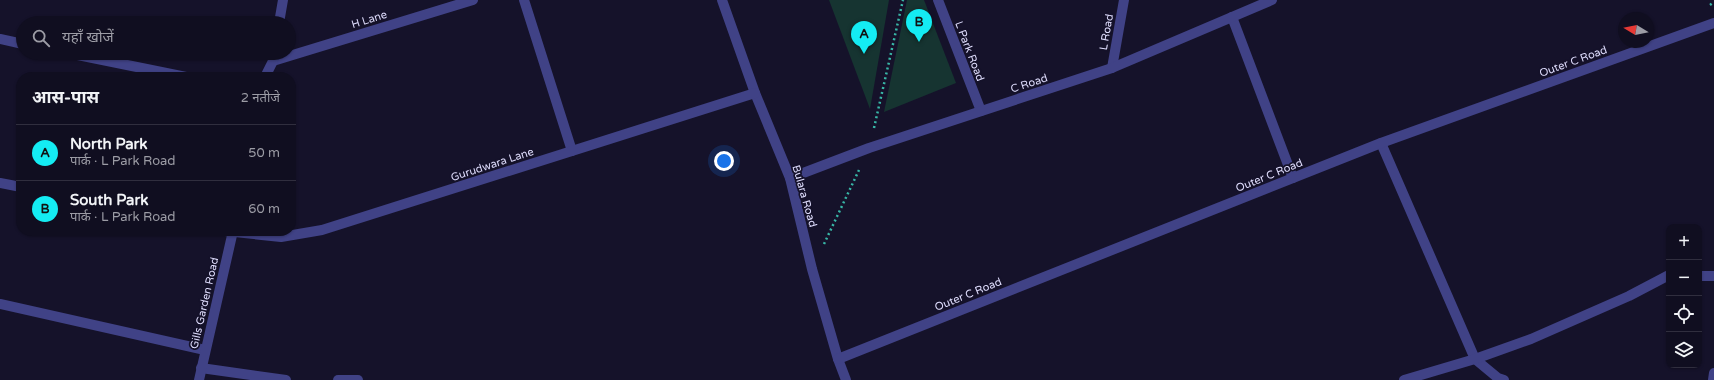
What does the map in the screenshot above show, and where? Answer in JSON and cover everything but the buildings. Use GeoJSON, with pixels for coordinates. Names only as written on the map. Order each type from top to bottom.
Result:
{"type":"FeatureCollection","features":[{"type":"Feature","properties":{"kind":"street"},"geometry":{"type":"LineString","coordinates":[[280,16],[283,0]]}},
{"type":"Feature","properties":{"kind":"street","name":"H Lane"},"geometry":{"type":"LineString","coordinates":[[296,50],[473,0]]}},
{"type":"Feature","properties":{"kind":"street"},"geometry":{"type":"LineString","coordinates":[[524,0],[572,151]]}},
{"type":"Feature","properties":{"kind":"street","name":"Bulara Road"},"geometry":{"type":"LineString","coordinates":[[722,0],[755,92],[790,178],[812,269],[838,359],[846,380]]}},
{"type":"Feature","properties":{"kind":"street","name":"L Park Road"},"geometry":{"type":"LineString","coordinates":[[938,0],[981,111]]}},
{"type":"Feature","properties":{"kind":"street","name":"L Road"},"geometry":{"type":"LineString","coordinates":[[1112,68],[1124,0]]}},
{"type":"Feature","properties":{"kind":"street","name":"C Road"},"geometry":{"type":"LineString","coordinates":[[790,178],[869,148],[1112,68],[1272,0]]}},
{"type":"Feature","properties":{"kind":"street"},"geometry":{"type":"LineString","coordinates":[[1232,17],[1293,178]]}},
{"type":"Feature","properties":{"kind":"street","name":"Outer C Road"},"geometry":{"type":"LineString","coordinates":[[838,359],[1381,143],[1714,23]]}},
{"type":"Feature","properties":{"kind":"street"},"geometry":{"type":"LineString","coordinates":[[0,39],[16,42]]}},
{"type":"Feature","properties":{"kind":"street"},"geometry":{"type":"LineString","coordinates":[[102,60],[161,72]]}},
{"type":"Feature","properties":{"kind":"street"},"geometry":{"type":"LineString","coordinates":[[268,72],[272,60]]}},
{"type":"Feature","properties":{"kind":"street","name":"Gurudwara Lane"},"geometry":{"type":"LineString","coordinates":[[296,234],[322,230],[755,92]]}},
{"type":"Feature","properties":{"kind":"street"},"geometry":{"type":"LineString","coordinates":[[1381,143],[1475,359],[1498,378],[1504,380]]}},
{"type":"Feature","properties":{"kind":"street"},"geometry":{"type":"LineString","coordinates":[[0,183],[16,186]]}},
{"type":"Feature","properties":{"kind":"street","name":"Gills Garden Road"},"geometry":{"type":"LineString","coordinates":[[199,380],[229,236]]}},
{"type":"Feature","properties":{"kind":"street","name":"Gurudwara Lane"},"geometry":{"type":"LineString","coordinates":[[271,236],[287,236]]}},
{"type":"Feature","properties":{"kind":"street"},"geometry":{"type":"LineString","coordinates":[[1404,380],[1475,359],[1531,339],[1629,296],[1666,276]]}},
{"type":"Feature","properties":{"kind":"street"},"geometry":{"type":"LineString","coordinates":[[1702,276],[1714,276]]}},
{"type":"Feature","properties":{"kind":"street"},"geometry":{"type":"LineString","coordinates":[[0,304],[205,350]]}},
{"type":"Feature","properties":{"kind":"street"},"geometry":{"type":"LineString","coordinates":[[201,368],[286,380]]}},
{"type":"Feature","properties":{"kind":"street"},"geometry":{"type":"LineString","coordinates":[[1713,380],[1714,373]]}},
{"type":"Feature","properties":{"kind":"street"},"geometry":{"type":"LineString","coordinates":[[338,380],[358,380]]}},
{"type":"Feature","properties":{"kind":"green space"},"geometry":{"type":"Polygon","coordinates":[[[829,0],[889,0],[870,109],[829,0]]]}},
{"type":"Feature","properties":{"kind":"green space"},"geometry":{"type":"Polygon","coordinates":[[[907,0],[924,0],[956,83],[884,112],[907,0]]]}},
{"type":"Feature","properties":{"kind":"place","name":"South Park"},"geometry":{"type":"Point","coordinates":[919,42]}},
{"type":"Feature","properties":{"kind":"place","name":"North Park"},"geometry":{"type":"Point","coordinates":[864,54]}}]}
